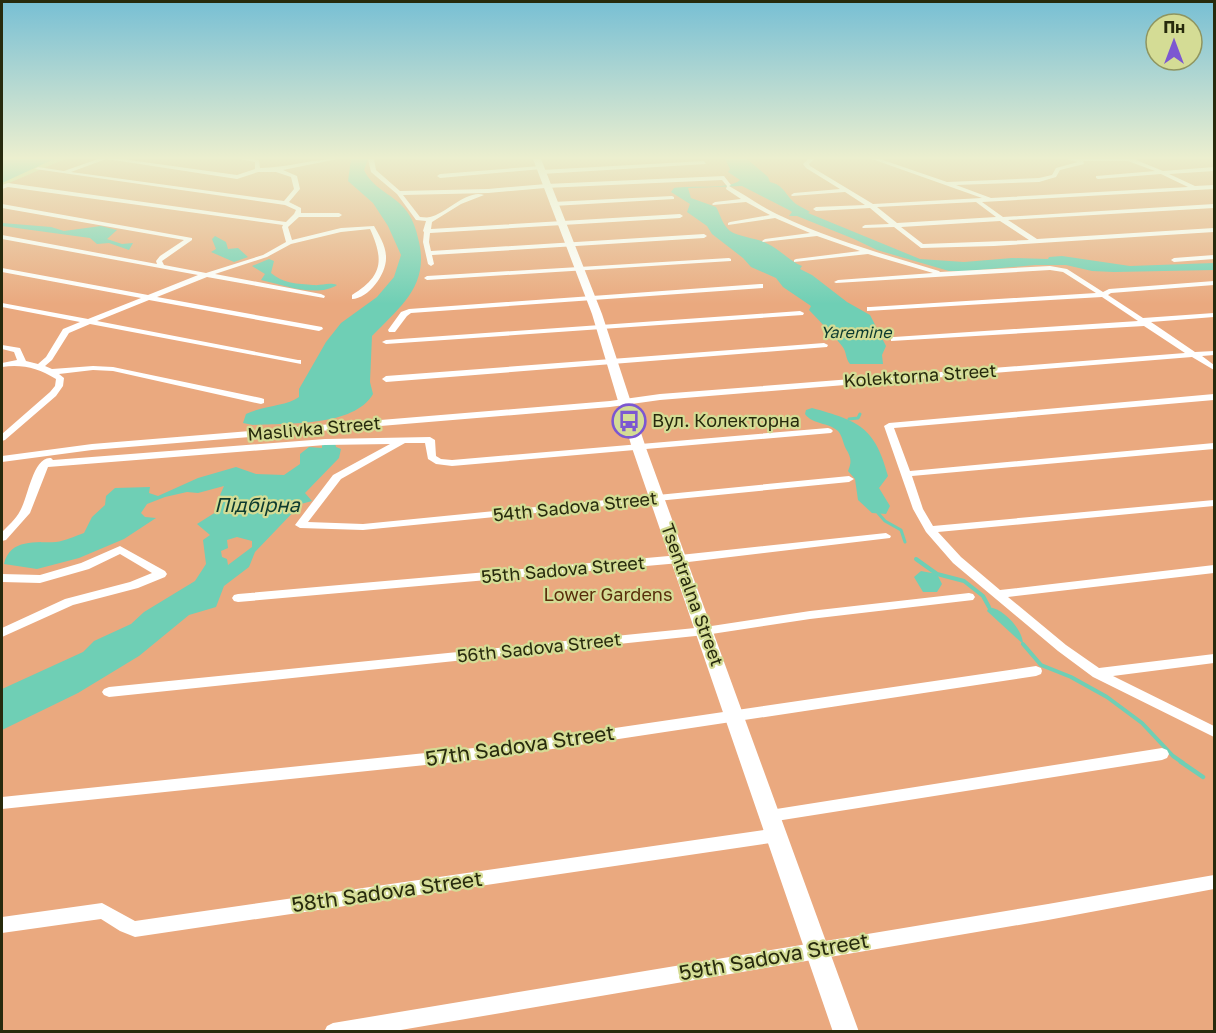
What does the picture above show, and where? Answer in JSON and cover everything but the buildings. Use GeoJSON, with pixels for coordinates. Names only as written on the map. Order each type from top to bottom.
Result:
{"type":"FeatureCollection","features":[{"type":"Feature","properties":{"kind":"street"},"geometry":{"type":"LineString","coordinates":[[9,207],[190,239],[162,257],[159,261],[161,266]]}},
{"type":"Feature","properties":{"kind":"street"},"geometry":{"type":"LineString","coordinates":[[167,207],[287,224]]}},
{"type":"Feature","properties":{"kind":"street"},"geometry":{"type":"LineString","coordinates":[[289,243],[285,232],[287,224],[297,215],[299,208],[297,207]]}},
{"type":"Feature","properties":{"kind":"street"},"geometry":{"type":"LineString","coordinates":[[409,207],[418,219],[431,219],[452,207]]}},
{"type":"Feature","properties":{"kind":"street","name":"Tsentralna Street"},"geometry":{"type":"LineString","coordinates":[[554,207],[590,297],[627,402],[639,448],[846,1032]]}},
{"type":"Feature","properties":{"kind":"street"},"geometry":{"type":"LineString","coordinates":[[759,207],[775,216],[868,252],[946,274]]}},
{"type":"Feature","properties":{"kind":"street"},"geometry":{"type":"LineString","coordinates":[[816,209],[848,207]]}},
{"type":"Feature","properties":{"kind":"street"},"geometry":{"type":"LineString","coordinates":[[872,207],[897,225],[918,244],[970,245],[1215,230]]}},
{"type":"Feature","properties":{"kind":"street"},"geometry":{"type":"LineString","coordinates":[[986,207],[1022,234],[1035,240]]}},
{"type":"Feature","properties":{"kind":"street"},"geometry":{"type":"LineString","coordinates":[[865,227],[1211,207]]}},
{"type":"Feature","properties":{"kind":"street"},"geometry":{"type":"LineString","coordinates":[[297,215],[339,214]]}},
{"type":"Feature","properties":{"kind":"street"},"geometry":{"type":"LineString","coordinates":[[426,231],[680,216]]}},
{"type":"Feature","properties":{"kind":"street"},"geometry":{"type":"LineString","coordinates":[[730,224],[775,216]]}},
{"type":"Feature","properties":{"kind":"street"},"geometry":{"type":"LineString","coordinates":[[431,219],[426,231],[431,264]]}},
{"type":"Feature","properties":{"kind":"street"},"geometry":{"type":"LineString","coordinates":[[39,367],[51,359],[58,339],[66,331],[206,275],[265,256],[289,243],[341,230],[372,227],[383,250],[383,263],[373,280],[355,297]]}},
{"type":"Feature","properties":{"kind":"street"},"geometry":{"type":"LineString","coordinates":[[765,241],[821,233]]}},
{"type":"Feature","properties":{"kind":"street"},"geometry":{"type":"LineString","coordinates":[[429,253],[704,236]]}},
{"type":"Feature","properties":{"kind":"street"},"geometry":{"type":"LineString","coordinates":[[2,237],[321,296]]}},
{"type":"Feature","properties":{"kind":"street"},"geometry":{"type":"LineString","coordinates":[[796,261],[868,252]]}},
{"type":"Feature","properties":{"kind":"street"},"geometry":{"type":"LineString","coordinates":[[1174,260],[1215,257]]}},
{"type":"Feature","properties":{"kind":"street"},"geometry":{"type":"LineString","coordinates":[[427,278],[729,260]]}},
{"type":"Feature","properties":{"kind":"street"},"geometry":{"type":"LineString","coordinates":[[838,282],[1050,268],[1065,270],[1215,368]]}},
{"type":"Feature","properties":{"kind":"street"},"geometry":{"type":"LineString","coordinates":[[2,270],[319,328]]}},
{"type":"Feature","properties":{"kind":"street"},"geometry":{"type":"LineString","coordinates":[[870,309],[1104,295],[1109,291],[1215,283]]}},
{"type":"Feature","properties":{"kind":"street"},"geometry":{"type":"LineString","coordinates":[[392,330],[409,311],[760,286]]}},
{"type":"Feature","properties":{"kind":"street"},"geometry":{"type":"LineString","coordinates":[[2,305],[298,363]]}},
{"type":"Feature","properties":{"kind":"street"},"geometry":{"type":"LineString","coordinates":[[387,342],[800,313]]}},
{"type":"Feature","properties":{"kind":"street"},"geometry":{"type":"LineString","coordinates":[[894,339],[1147,322],[1215,315]]}},
{"type":"Feature","properties":{"kind":"street"},"geometry":{"type":"LineString","coordinates":[[387,379],[824,345]]}},
{"type":"Feature","properties":{"kind":"street"},"geometry":{"type":"LineString","coordinates":[[2,347],[17,350],[22,362]]}},
{"type":"Feature","properties":{"kind":"street","name":"Kolektorna Street"},"geometry":{"type":"LineString","coordinates":[[627,402],[898,377],[1215,353]]}},
{"type":"Feature","properties":{"kind":"street"},"geometry":{"type":"LineString","coordinates":[[2,365],[22,362],[51,372],[60,378],[59,386],[29,417],[2,438]]}},
{"type":"Feature","properties":{"kind":"street"},"geometry":{"type":"LineString","coordinates":[[51,372],[93,368],[113,369],[261,401]]}},
{"type":"Feature","properties":{"kind":"street"},"geometry":{"type":"LineString","coordinates":[[1215,397],[890,425],[918,509],[930,530],[957,560],[1062,648],[1098,674],[1215,732]]}},
{"type":"Feature","properties":{"kind":"street","name":"Maslivka Street"},"geometry":{"type":"LineString","coordinates":[[2,459],[63,450],[627,402]]}},
{"type":"Feature","properties":{"kind":"street"},"geometry":{"type":"LineString","coordinates":[[44,464],[324,442],[430,440],[431,457],[444,462],[828,431]]}},
{"type":"Feature","properties":{"kind":"street","name":"54th Sadova Street"},"geometry":{"type":"LineString","coordinates":[[402,441],[338,477],[300,525],[363,527],[849,479]]}},
{"type":"Feature","properties":{"kind":"street"},"geometry":{"type":"LineString","coordinates":[[905,474],[1215,446]]}},
{"type":"Feature","properties":{"kind":"street"},"geometry":{"type":"LineString","coordinates":[[2,538],[25,513],[44,464],[63,450]]}},
{"type":"Feature","properties":{"kind":"street"},"geometry":{"type":"LineString","coordinates":[[930,530],[1215,503]]}},
{"type":"Feature","properties":{"kind":"street","name":"55th Sadova Street"},"geometry":{"type":"LineString","coordinates":[[238,598],[680,559],[886,536]]}},
{"type":"Feature","properties":{"kind":"street"},"geometry":{"type":"LineString","coordinates":[[2,578],[40,579],[85,566],[120,549],[161,574],[134,585],[69,602],[2,633]]}},
{"type":"Feature","properties":{"kind":"street"},"geometry":{"type":"LineString","coordinates":[[998,594],[1215,569]]}},
{"type":"Feature","properties":{"kind":"street","name":"56th Sadova Street"},"geometry":{"type":"LineString","coordinates":[[109,692],[705,630],[810,615],[969,597]]}},
{"type":"Feature","properties":{"kind":"street"},"geometry":{"type":"LineString","coordinates":[[1098,674],[1215,658]]}},
{"type":"Feature","properties":{"kind":"street","name":"57th Sadova Street"},"geometry":{"type":"LineString","coordinates":[[2,803],[494,752],[1036,671]]}},
{"type":"Feature","properties":{"kind":"street"},"geometry":{"type":"LineString","coordinates":[[770,816],[1162,754]]}},
{"type":"Feature","properties":{"kind":"street","name":"58th Sadova Street"},"geometry":{"type":"LineString","coordinates":[[2,925],[102,911],[112,915],[123,926],[135,929],[777,835]]}},
{"type":"Feature","properties":{"kind":"street","name":"59th Sadova Street"},"geometry":{"type":"LineString","coordinates":[[333,1032],[1215,882]]}},
{"type":"Feature","properties":{"kind":"green space","name":"Lower Gardens"},"geometry":{"type":"Polygon","coordinates":[[[2,207],[1214,207],[1214,1031],[2,1032],[2,207]]]}},
{"type":"Feature","properties":{"kind":"water"},"geometry":{"type":"Polygon","coordinates":[[[376,207],[403,207],[412,220],[419,242],[420,271],[410,295],[372,336],[370,382],[373,394],[364,405],[336,418],[301,423],[253,425],[243,423],[246,414],[299,397],[299,389],[326,342],[341,323],[377,297],[394,277],[401,255],[388,226],[376,207]]]}},
{"type":"Feature","properties":{"kind":"water","name":"Yaremine"},"geometry":{"type":"Polygon","coordinates":[[[689,207],[716,207],[723,223],[730,231],[771,246],[802,266],[800,269],[812,275],[847,302],[870,315],[886,346],[882,355],[883,364],[850,364],[842,346],[809,310],[811,306],[783,287],[776,278],[751,267],[712,234],[707,226],[687,212],[689,207]]]}},
{"type":"Feature","properties":{"kind":"water","name":"Yaremine"},"geometry":{"type":"Polygon","coordinates":[[[784,207],[802,207],[810,212],[808,213],[920,259],[964,262],[1012,258],[1048,259],[1062,256],[1130,266],[1214,263],[1214,270],[1114,272],[1092,271],[1066,265],[1035,265],[949,271],[877,250],[797,216],[789,216],[792,212],[784,207]]]}},
{"type":"Feature","properties":{"kind":"water"},"geometry":{"type":"Polygon","coordinates":[[[2,223],[51,227],[64,231],[101,226],[117,230],[107,239],[122,244],[133,243],[129,250],[109,243],[97,244],[90,238],[2,226],[2,223]]]}},
{"type":"Feature","properties":{"kind":"water"},"geometry":{"type":"Polygon","coordinates":[[[215,236],[226,242],[228,249],[238,248],[248,257],[234,262],[211,252],[216,249],[212,239],[215,236]]]}},
{"type":"Feature","properties":{"kind":"water"},"geometry":{"type":"Polygon","coordinates":[[[269,259],[274,261],[271,273],[285,281],[307,285],[337,285],[329,289],[310,290],[261,280],[265,274],[252,266],[269,259]]]}},
{"type":"Feature","properties":{"kind":"water"},"geometry":{"type":"Polygon","coordinates":[[[812,408],[853,422],[871,436],[888,476],[879,488],[890,506],[886,514],[872,513],[858,500],[855,479],[848,471],[850,457],[841,435],[834,428],[808,418],[805,414],[806,410],[812,408]]]}},
{"type":"Feature","properties":{"kind":"water","name":"Підбірна"},"geometry":{"type":"Polygon","coordinates":[[[335,443],[336,447],[341,449],[339,458],[305,493],[312,501],[301,504],[255,552],[249,567],[224,586],[216,607],[189,615],[139,656],[78,693],[2,730],[2,689],[83,652],[94,641],[131,624],[144,612],[195,581],[206,564],[203,540],[210,535],[197,524],[216,512],[225,500],[220,495],[224,486],[198,493],[187,492],[165,497],[147,504],[141,513],[145,517],[156,518],[124,539],[79,558],[37,569],[4,564],[12,550],[25,544],[59,541],[84,533],[92,517],[105,505],[106,496],[115,488],[150,487],[149,493],[158,496],[198,478],[236,467],[256,474],[284,475],[300,464],[300,454],[309,447],[322,448],[322,444],[335,443]],[[237,537],[227,540],[228,548],[221,551],[222,557],[227,559],[228,565],[252,547],[252,541],[237,537]]]}},
{"type":"Feature","properties":{"kind":"water"},"geometry":{"type":"Polygon","coordinates":[[[921,571],[937,574],[942,584],[937,592],[923,592],[914,577],[921,571]]]}},
{"type":"Feature","properties":{"kind":"water"},"geometry":{"type":"Polygon","coordinates":[[[989,607],[1001,612],[1012,621],[1020,633],[1023,644],[987,611],[989,607]]]}},
{"type":"Feature","properties":{"kind":"waterway"},"geometry":{"type":"LineString","coordinates":[[849,419],[858,418],[860,414]]}},
{"type":"Feature","properties":{"kind":"waterway"},"geometry":{"type":"LineString","coordinates":[[878,513],[885,521],[901,530],[905,542]]}},
{"type":"Feature","properties":{"kind":"waterway"},"geometry":{"type":"LineString","coordinates":[[916,559],[937,574],[964,581],[983,596],[989,607]]}},
{"type":"Feature","properties":{"kind":"waterway"},"geometry":{"type":"LineString","coordinates":[[1023,644],[1041,665],[1071,677],[1107,697],[1142,723],[1173,756],[1183,763]]}},
{"type":"Feature","properties":{"kind":"waterway"},"geometry":{"type":"LineString","coordinates":[[1181,762],[1203,777]]}},
{"type":"Feature","properties":{"kind":"place","name":"Вул. Колекторна"},"geometry":{"type":"Point","coordinates":[629,421]}}]}
